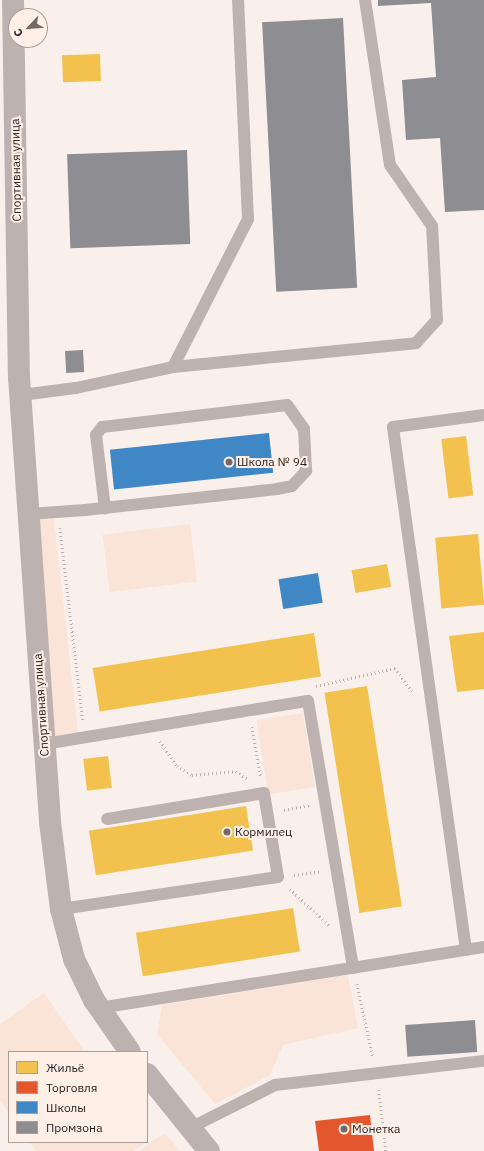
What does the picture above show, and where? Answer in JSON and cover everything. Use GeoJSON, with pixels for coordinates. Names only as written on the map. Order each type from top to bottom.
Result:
{"type":"FeatureCollection","features":[{"type":"Feature","properties":{"kind":"street","name":"Спортивная улица"},"geometry":{"type":"LineString","coordinates":[[14,0],[9,335],[21,395],[44,744],[61,909],[74,959],[99,1008],[129,1051]]}},
{"type":"Feature","properties":{"kind":"street"},"geometry":{"type":"LineString","coordinates":[[148,1075],[209,1151]]}},
{"type":"Feature","properties":{"kind":"lane"},"geometry":{"type":"LineString","coordinates":[[174,367],[248,219],[238,0]]}},
{"type":"Feature","properties":{"kind":"lane"},"geometry":{"type":"LineString","coordinates":[[21,395],[76,388],[174,367],[416,342],[437,320],[432,226],[390,165],[365,0]]}},
{"type":"Feature","properties":{"kind":"lane"},"geometry":{"type":"LineString","coordinates":[[29,514],[104,508],[292,486],[306,470],[304,429],[287,405],[102,427],[96,435],[104,508]]}},
{"type":"Feature","properties":{"kind":"lane"},"geometry":{"type":"LineString","coordinates":[[466,950],[392,427],[484,415]]}},
{"type":"Feature","properties":{"kind":"lane"},"geometry":{"type":"LineString","coordinates":[[44,744],[308,701],[353,968]]}},
{"type":"Feature","properties":{"kind":"lane"},"geometry":{"type":"LineString","coordinates":[[61,909],[278,877],[264,793],[107,818]]}},
{"type":"Feature","properties":{"kind":"lane"},"geometry":{"type":"LineString","coordinates":[[99,1008],[484,947]]}},
{"type":"Feature","properties":{"kind":"lane"},"geometry":{"type":"LineString","coordinates":[[190,1128],[275,1084],[484,1061]]}},
{"type":"Feature","properties":{"kind":"path"},"geometry":{"type":"LineString","coordinates":[[58,512],[85,737]]}},
{"type":"Feature","properties":{"kind":"path"},"geometry":{"type":"LineString","coordinates":[[308,701],[318,684],[395,668],[434,720]]}},
{"type":"Feature","properties":{"kind":"path"},"geometry":{"type":"LineString","coordinates":[[249,710],[264,793]]}},
{"type":"Feature","properties":{"kind":"path"},"geometry":{"type":"LineString","coordinates":[[150,726],[177,766],[192,775],[236,771],[264,793]]}},
{"type":"Feature","properties":{"kind":"path"},"geometry":{"type":"LineString","coordinates":[[267,812],[325,803]]}},
{"type":"Feature","properties":{"kind":"path"},"geometry":{"type":"LineString","coordinates":[[278,877],[336,869]]}},
{"type":"Feature","properties":{"kind":"path"},"geometry":{"type":"LineString","coordinates":[[278,877],[349,944]]}},
{"type":"Feature","properties":{"kind":"shaded area"},"geometry":{"type":"Polygon","coordinates":[[[54,519],[78,732],[50,737],[34,520],[54,519]]]}},
{"type":"Feature","properties":{"kind":"shaded area"},"geometry":{"type":"Polygon","coordinates":[[[190,524],[197,582],[110,592],[103,535],[190,524]]]}},
{"type":"Feature","properties":{"kind":"shaded area"},"geometry":{"type":"Polygon","coordinates":[[[303,713],[315,787],[268,794],[257,720],[303,713]]]}},
{"type":"Feature","properties":{"kind":"shaded area"},"geometry":{"type":"Polygon","coordinates":[[[348,975],[358,1028],[283,1045],[270,1075],[215,1104],[157,1034],[162,1005],[348,975]]]}},
{"type":"Feature","properties":{"kind":"shaded area"},"geometry":{"type":"Polygon","coordinates":[[[44,993],[84,1051],[8,1051],[8,1112],[0,1100],[0,1024],[44,993]]]}},
{"type":"Feature","properties":{"kind":"shaded area"},"geometry":{"type":"Polygon","coordinates":[[[165,1133],[180,1151],[139,1151],[165,1133]]]}},
{"type":"Feature","properties":{"kind":"shaded area"},"geometry":{"type":"Polygon","coordinates":[[[30,1143],[145,1143],[133,1151],[36,1151],[30,1143]]]}},
{"type":"Feature","properties":{"kind":"building: Жильё"},"geometry":{"type":"Polygon","coordinates":[[[100,54],[101,81],[63,82],[62,55],[100,54]]]}},
{"type":"Feature","properties":{"kind":"building: Жильё"},"geometry":{"type":"Polygon","coordinates":[[[466,436],[473,496],[448,499],[441,439],[466,436]]]}},
{"type":"Feature","properties":{"kind":"building: Жильё"},"geometry":{"type":"Polygon","coordinates":[[[478,534],[484,605],[441,608],[435,538],[478,534]]]}},
{"type":"Feature","properties":{"kind":"building: Жильё"},"geometry":{"type":"Polygon","coordinates":[[[387,564],[391,587],[356,593],[352,570],[387,564]]]}},
{"type":"Feature","properties":{"kind":"building: Жильё"},"geometry":{"type":"Polygon","coordinates":[[[484,632],[484,689],[457,692],[449,636],[484,632]]]}},
{"type":"Feature","properties":{"kind":"building: Жильё"},"geometry":{"type":"Polygon","coordinates":[[[314,633],[321,676],[100,711],[93,668],[314,633]]]}},
{"type":"Feature","properties":{"kind":"building: Жильё"},"geometry":{"type":"Polygon","coordinates":[[[367,686],[402,906],[359,913],[325,693],[367,686]]]}},
{"type":"Feature","properties":{"kind":"building: Жильё"},"geometry":{"type":"Polygon","coordinates":[[[108,756],[112,788],[87,791],[83,759],[108,756]]]}},
{"type":"Feature","properties":{"kind":"building: Жильё"},"geometry":{"type":"Polygon","coordinates":[[[246,806],[253,850],[96,875],[89,831],[246,806]]]}},
{"type":"Feature","properties":{"kind":"building: Жильё"},"geometry":{"type":"Polygon","coordinates":[[[293,908],[300,951],[143,976],[136,933],[293,908]]]}},
{"type":"Feature","properties":{"kind":"building: Торговля","name":"Монетка"},"geometry":{"type":"Polygon","coordinates":[[[370,1115],[374,1151],[319,1151],[315,1121],[370,1115]]]}},
{"type":"Feature","properties":{"kind":"building: Школы"},"geometry":{"type":"Polygon","coordinates":[[[269,433],[273,473],[114,490],[110,450],[269,433]]]}},
{"type":"Feature","properties":{"kind":"building: Школы"},"geometry":{"type":"Polygon","coordinates":[[[318,573],[323,603],[283,609],[278,579],[318,573]]]}},
{"type":"Feature","properties":{"kind":"building: Промзона"},"geometry":{"type":"Polygon","coordinates":[[[378,0],[484,0],[484,210],[445,212],[440,138],[406,140],[402,80],[436,77],[431,3],[378,6],[378,0]]]}},
{"type":"Feature","properties":{"kind":"building: Промзона"},"geometry":{"type":"Polygon","coordinates":[[[343,18],[357,288],[276,292],[262,22],[343,18]]]}},
{"type":"Feature","properties":{"kind":"building: Промзона"},"geometry":{"type":"Polygon","coordinates":[[[187,150],[190,244],[70,248],[67,154],[187,150]]]}},
{"type":"Feature","properties":{"kind":"building: Промзона"},"geometry":{"type":"Polygon","coordinates":[[[83,350],[84,372],[66,373],[65,351],[83,350]]]}},
{"type":"Feature","properties":{"kind":"building: Промзона"},"geometry":{"type":"Polygon","coordinates":[[[475,1020],[477,1052],[407,1057],[405,1025],[475,1020]]]}},
{"type":"Feature","properties":{"kind":"place","name":"Школа № 94"},"geometry":{"type":"Point","coordinates":[229,462]}},
{"type":"Feature","properties":{"kind":"place","name":"Кормилец"},"geometry":{"type":"Point","coordinates":[227,832]}},
{"type":"Feature","properties":{"kind":"place","name":"Монетка"},"geometry":{"type":"Point","coordinates":[344,1129]}}]}
